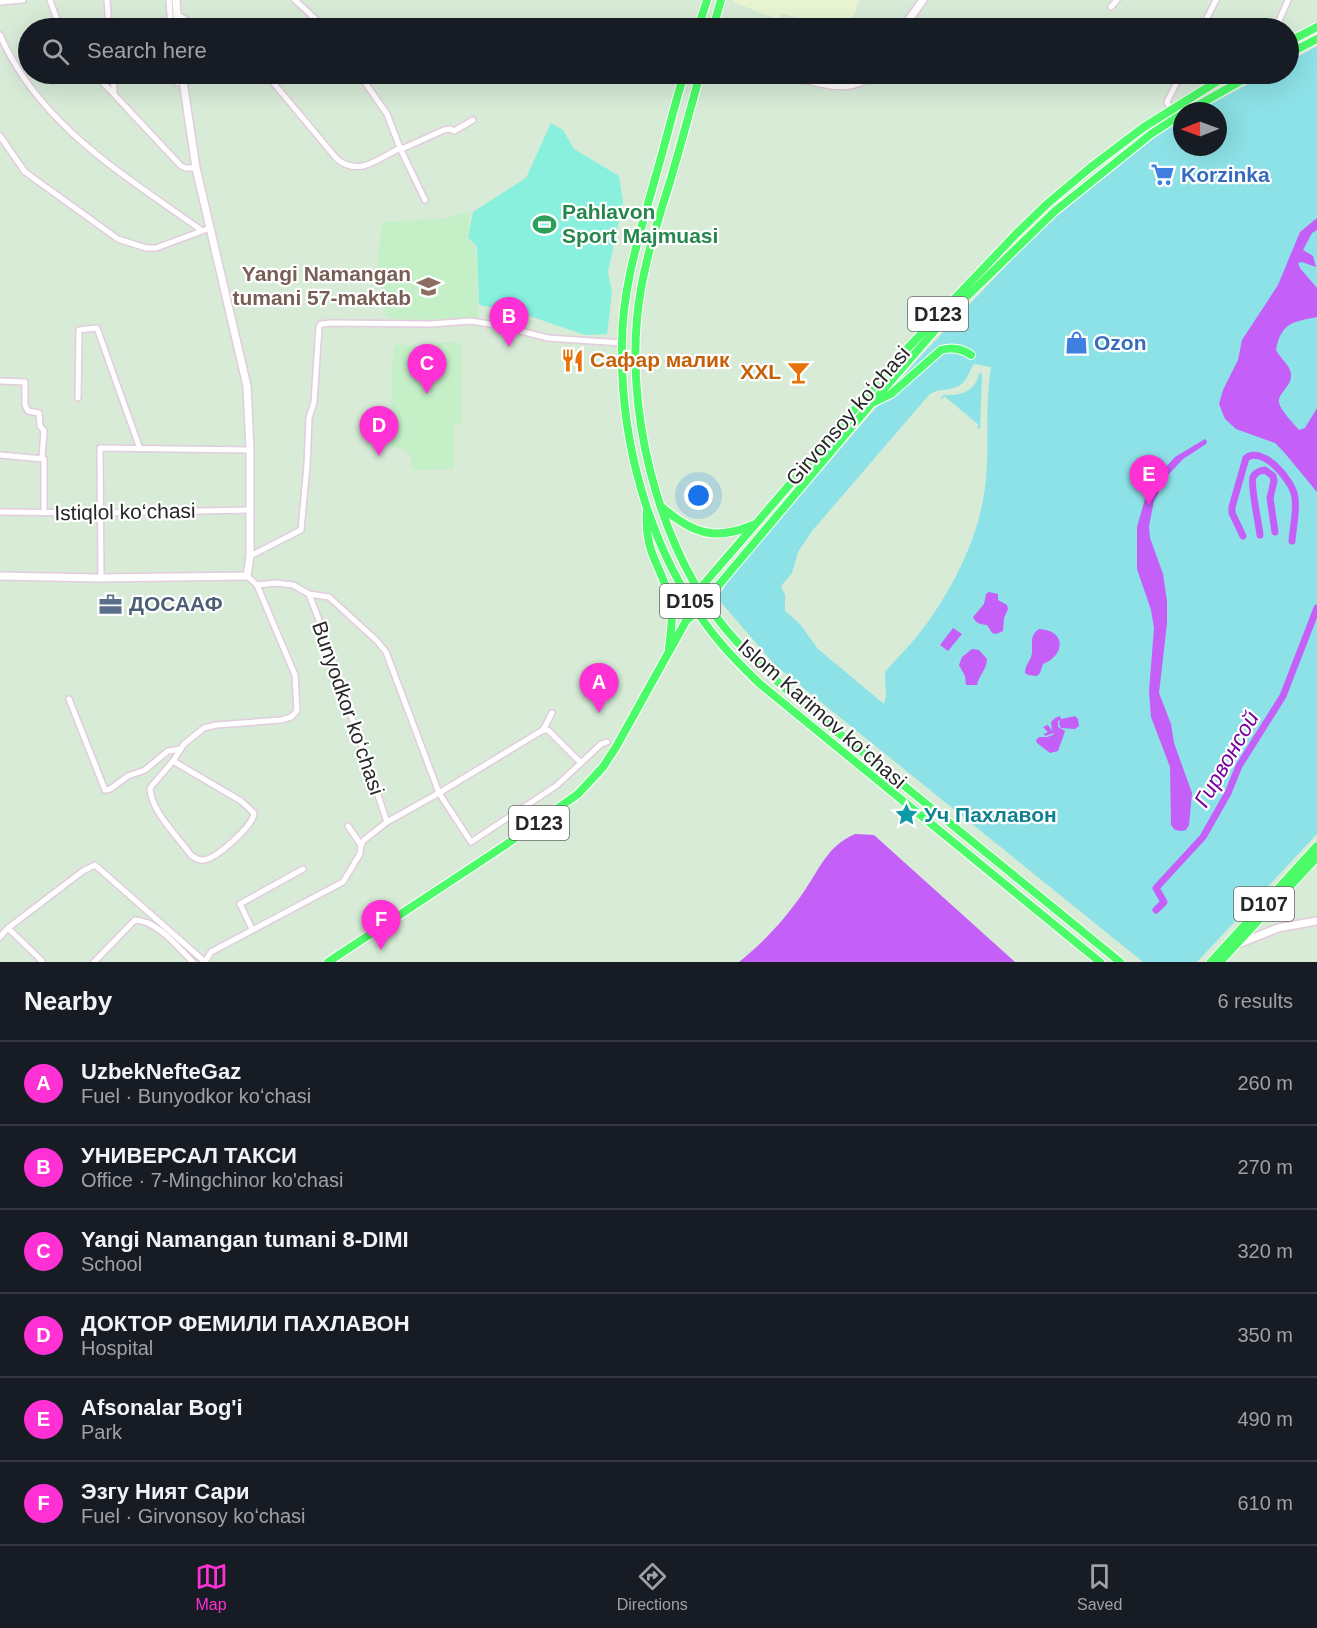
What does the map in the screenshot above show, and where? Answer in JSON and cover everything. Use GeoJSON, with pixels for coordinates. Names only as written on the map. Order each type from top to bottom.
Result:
{"type":"FeatureCollection","features":[{"type":"Feature","properties":{"kind":"main road"},"geometry":{"type":"LineString","coordinates":[[701,18],[707,0]]}},
{"type":"Feature","properties":{"kind":"main road"},"geometry":{"type":"LineString","coordinates":[[716,18],[721,0]]}},
{"type":"Feature","properties":{"kind":"main road"},"geometry":{"type":"LineString","coordinates":[[1299,36],[1317,27]]}},
{"type":"Feature","properties":{"kind":"main road"},"geometry":{"type":"LineString","coordinates":[[1299,48],[1317,39]]}},
{"type":"Feature","properties":{"kind":"main road","name":"Islom Karimov koʻchasi"},"geometry":{"type":"LineString","coordinates":[[681,84],[630,273],[622,343],[626,416],[647,507],[662,547],[697,611],[729,654],[760,684],[909,811],[1100,962]]}},
{"type":"Feature","properties":{"kind":"main road","name":"Islom Karimov koʻchasi"},"geometry":{"type":"LineString","coordinates":[[697,84],[646,262],[639,304],[635,354],[637,405],[644,447],[660,505],[698,591],[736,641],[789,691],[1120,962]]}},
{"type":"Feature","properties":{"kind":"main road","name":"Girvonsoy koʻchasi"},"geometry":{"type":"LineString","coordinates":[[690,600],[905,351],[1017,233],[1088,170],[1144,127],[1213,84]]}},
{"type":"Feature","properties":{"kind":"main road"},"geometry":{"type":"LineString","coordinates":[[1204,102],[1235,84]]}},
{"type":"Feature","properties":{"kind":"main road","name":"Girvonsoy koʻchasi"},"geometry":{"type":"LineString","coordinates":[[704,601],[950,313],[1055,211],[1151,134],[1173,120]]}},
{"type":"Feature","properties":{"kind":"main road"},"geometry":{"type":"LineString","coordinates":[[657,173],[671,177]]}},
{"type":"Feature","properties":{"kind":"main road"},"geometry":{"type":"LineString","coordinates":[[1017,233],[1026,238]]}},
{"type":"Feature","properties":{"kind":"main road"},"geometry":{"type":"LineString","coordinates":[[999,251],[1006,257]]}},
{"type":"Feature","properties":{"kind":"main road"},"geometry":{"type":"LineString","coordinates":[[871,404],[891,394],[940,350],[951,347],[961,349],[970,355]]}},
{"type":"Feature","properties":{"kind":"main road"},"geometry":{"type":"LineString","coordinates":[[660,505],[685,524],[703,533],[727,533],[754,524]]}},
{"type":"Feature","properties":{"kind":"main road"},"geometry":{"type":"LineString","coordinates":[[647,507],[645,530],[647,540],[669,596],[672,613],[668,654]]}},
{"type":"Feature","properties":{"kind":"main road","name":"D123"},"geometry":{"type":"LineString","coordinates":[[328,962],[554,813],[578,794],[608,761],[686,621],[690,600]]}},
{"type":"Feature","properties":{"kind":"main road","name":"D123"},"geometry":{"type":"LineString","coordinates":[[686,621],[704,601]]}},
{"type":"Feature","properties":{"kind":"main road","name":"D107"},"geometry":{"type":"LineString","coordinates":[[1210,962],[1317,846]]}},
{"type":"Feature","properties":{"kind":"main road","name":"D107"},"geometry":{"type":"LineString","coordinates":[[1220,962],[1317,858]]}},
{"type":"Feature","properties":{"kind":"street"},"geometry":{"type":"LineString","coordinates":[[0,2],[23,0]]}},
{"type":"Feature","properties":{"kind":"street"},"geometry":{"type":"LineString","coordinates":[[50,0],[56,18]]}},
{"type":"Feature","properties":{"kind":"street"},"geometry":{"type":"LineString","coordinates":[[107,0],[108,18]]}},
{"type":"Feature","properties":{"kind":"street"},"geometry":{"type":"LineString","coordinates":[[169,0],[170,18]]}},
{"type":"Feature","properties":{"kind":"street"},"geometry":{"type":"LineString","coordinates":[[176,0],[177,18]]}},
{"type":"Feature","properties":{"kind":"street"},"geometry":{"type":"LineString","coordinates":[[296,0],[315,18]]}},
{"type":"Feature","properties":{"kind":"street"},"geometry":{"type":"LineString","coordinates":[[910,18],[923,0]]}},
{"type":"Feature","properties":{"kind":"street"},"geometry":{"type":"LineString","coordinates":[[1112,7],[1117,0]]}},
{"type":"Feature","properties":{"kind":"street"},"geometry":{"type":"LineString","coordinates":[[1207,18],[1216,0]]}},
{"type":"Feature","properties":{"kind":"street"},"geometry":{"type":"LineString","coordinates":[[1280,18],[1288,0]]}},
{"type":"Feature","properties":{"kind":"street"},"geometry":{"type":"LineString","coordinates":[[176,14],[183,18]]}},
{"type":"Feature","properties":{"kind":"street"},"geometry":{"type":"LineString","coordinates":[[0,34],[12,62],[18,70]]}},
{"type":"Feature","properties":{"kind":"street"},"geometry":{"type":"LineString","coordinates":[[29,84],[50,112],[89,149],[201,231]]}},
{"type":"Feature","properties":{"kind":"street"},"geometry":{"type":"LineString","coordinates":[[106,84],[181,166],[196,168]]}},
{"type":"Feature","properties":{"kind":"street"},"geometry":{"type":"LineString","coordinates":[[113,84],[114,92]]}},
{"type":"Feature","properties":{"kind":"street"},"geometry":{"type":"LineString","coordinates":[[183,84],[196,168],[247,386],[250,450],[250,556],[247,576]]}},
{"type":"Feature","properties":{"kind":"street"},"geometry":{"type":"LineString","coordinates":[[274,84],[337,159],[354,168],[369,165],[400,148],[444,130],[454,131],[473,120]]}},
{"type":"Feature","properties":{"kind":"street"},"geometry":{"type":"LineString","coordinates":[[366,84],[387,114],[400,148],[425,200]]}},
{"type":"Feature","properties":{"kind":"street"},"geometry":{"type":"LineString","coordinates":[[832,84],[853,86],[857,84]]}},
{"type":"Feature","properties":{"kind":"street"},"geometry":{"type":"LineString","coordinates":[[1171,111],[1167,102],[1176,84]]}},
{"type":"Feature","properties":{"kind":"street"},"geometry":{"type":"LineString","coordinates":[[0,136],[25,172],[118,239],[146,248],[156,248],[210,228]]}},
{"type":"Feature","properties":{"kind":"street"},"geometry":{"type":"LineString","coordinates":[[250,556],[301,530],[308,465],[309,418],[314,402],[321,324],[471,321],[548,338],[622,343]]}},
{"type":"Feature","properties":{"kind":"street"},"geometry":{"type":"LineString","coordinates":[[78,398],[79,330],[97,328],[140,449]]}},
{"type":"Feature","properties":{"kind":"street"},"geometry":{"type":"LineString","coordinates":[[0,381],[25,382],[25,405],[28,411],[39,413],[40,426],[44,431],[42,458],[44,459],[44,513]]}},
{"type":"Feature","properties":{"kind":"street"},"geometry":{"type":"LineString","coordinates":[[101,578],[100,448],[250,450]]}},
{"type":"Feature","properties":{"kind":"street"},"geometry":{"type":"LineString","coordinates":[[0,455],[42,458]]}},
{"type":"Feature","properties":{"kind":"street","name":"Istiqlol ko‘chasi"},"geometry":{"type":"LineString","coordinates":[[0,512],[250,510]]}},
{"type":"Feature","properties":{"kind":"street"},"geometry":{"type":"LineString","coordinates":[[0,576],[101,578],[247,576],[257,585],[295,675],[297,711],[291,717],[281,720],[204,728],[195,733],[180,749],[150,788],[150,797],[154,806],[191,855],[203,861],[212,857],[247,828],[254,813],[241,801],[173,761]]}},
{"type":"Feature","properties":{"kind":"street","name":"Bunyodkor koʻchasi"},"geometry":{"type":"LineString","coordinates":[[257,585],[275,583],[293,585],[309,594],[329,597],[377,641],[386,652],[439,793],[471,842],[556,786],[600,744],[607,742]]}},
{"type":"Feature","properties":{"kind":"street","name":"Bunyodkor koʻchasi"},"geometry":{"type":"LineString","coordinates":[[309,594],[387,822]]}},
{"type":"Feature","properties":{"kind":"street"},"geometry":{"type":"LineString","coordinates":[[69,699],[105,790],[128,776],[145,770],[168,751],[180,749]]}},
{"type":"Feature","properties":{"kind":"street"},"geometry":{"type":"LineString","coordinates":[[552,713],[543,730],[548,730],[555,735],[581,763]]}},
{"type":"Feature","properties":{"kind":"street","name":"Bunyodkor koʻchasi"},"geometry":{"type":"LineString","coordinates":[[205,962],[211,952],[343,882],[360,855],[364,840],[387,822],[543,730]]}},
{"type":"Feature","properties":{"kind":"street"},"geometry":{"type":"LineString","coordinates":[[348,826],[361,845]]}},
{"type":"Feature","properties":{"kind":"street"},"geometry":{"type":"LineString","coordinates":[[0,937],[8,928],[83,871],[95,865],[205,962]]}},
{"type":"Feature","properties":{"kind":"street"},"geometry":{"type":"LineString","coordinates":[[252,929],[240,904],[303,869]]}},
{"type":"Feature","properties":{"kind":"street"},"geometry":{"type":"LineString","coordinates":[[94,962],[135,920],[143,920],[193,962]]}},
{"type":"Feature","properties":{"kind":"street"},"geometry":{"type":"LineString","coordinates":[[1233,947],[1271,930],[1291,924],[1317,921]]}},
{"type":"Feature","properties":{"kind":"street"},"geometry":{"type":"LineString","coordinates":[[8,928],[42,961]]}},
{"type":"Feature","properties":{"kind":"shaded area"},"geometry":{"type":"Polygon","coordinates":[[[733,0],[859,0],[853,18],[797,18],[782,13],[780,18],[774,18],[733,2],[733,0]]]}},
{"type":"Feature","properties":{"kind":"shaded area"},"geometry":{"type":"Polygon","coordinates":[[[1317,46],[1317,834],[1197,962],[1143,962],[775,665],[718,599],[729,578],[919,358],[1037,233],[1149,138],[1173,125],[1173,156],[1227,156],[1227,102],[1215,102],[1248,84],[1299,84],[1299,56],[1317,46]],[[974,364],[960,385],[935,391],[928,396],[812,531],[798,552],[792,573],[781,586],[785,595],[785,611],[800,624],[818,649],[884,704],[885,672],[921,631],[941,603],[971,543],[981,511],[986,479],[991,367],[974,364]]]}},
{"type":"Feature","properties":{"kind":"shaded area","name":"Pahlavon Sport Majmuasi"},"geometry":{"type":"Polygon","coordinates":[[[551,123],[563,130],[574,149],[619,176],[623,202],[608,272],[612,292],[607,334],[585,335],[515,311],[479,305],[477,247],[468,237],[473,212],[526,178],[551,123]]]}},
{"type":"Feature","properties":{"kind":"shaded area","name":"Yangi Namangan tumani 57-maktab"},"geometry":{"type":"Polygon","coordinates":[[[471,211],[467,237],[476,248],[478,318],[396,320],[387,316],[378,263],[382,222],[442,219],[471,211]]]}},
{"type":"Feature","properties":{"kind":"shaded area"},"geometry":{"type":"Polygon","coordinates":[[[1317,218],[1317,230],[1312,233],[1303,250],[1313,256],[1316,267],[1302,262],[1298,263],[1317,288],[1317,317],[1289,325],[1281,334],[1276,350],[1291,374],[1290,381],[1279,399],[1283,410],[1299,430],[1305,428],[1317,408],[1317,492],[1275,443],[1236,429],[1225,419],[1219,404],[1223,390],[1238,360],[1242,340],[1278,285],[1300,232],[1317,218]]]}},
{"type":"Feature","properties":{"kind":"shaded area"},"geometry":{"type":"Polygon","coordinates":[[[433,343],[461,343],[462,425],[453,425],[454,469],[412,470],[411,456],[391,443],[392,364],[395,345],[432,347],[433,343]]]}},
{"type":"Feature","properties":{"kind":"shaded area"},"geometry":{"type":"Polygon","coordinates":[[[981,373],[980,429],[977,428],[979,425],[944,396],[940,399],[943,395],[966,392],[974,385],[981,373]]]}},
{"type":"Feature","properties":{"kind":"shaded area"},"geometry":{"type":"Polygon","coordinates":[[[1205,439],[1206,444],[1183,459],[1169,474],[1154,501],[1149,526],[1150,538],[1163,574],[1167,601],[1167,623],[1159,693],[1192,793],[1189,825],[1186,830],[1182,831],[1175,830],[1171,825],[1170,767],[1151,717],[1149,691],[1154,628],[1151,610],[1137,569],[1137,527],[1145,499],[1156,478],[1175,457],[1205,439]]]}},
{"type":"Feature","properties":{"kind":"shaded area"},"geometry":{"type":"Polygon","coordinates":[[[989,592],[998,594],[998,600],[1007,605],[1008,609],[1004,618],[1003,631],[996,634],[992,633],[987,625],[980,624],[973,617],[984,604],[986,594],[989,592]]]}},
{"type":"Feature","properties":{"kind":"shaded area"},"geometry":{"type":"Polygon","coordinates":[[[953,628],[962,634],[948,651],[940,645],[953,628]]]}},
{"type":"Feature","properties":{"kind":"shaded area"},"geometry":{"type":"Polygon","coordinates":[[[1039,629],[1048,630],[1058,638],[1059,649],[1051,660],[1043,664],[1037,676],[1028,675],[1025,670],[1031,656],[1033,637],[1039,629]]]}},
{"type":"Feature","properties":{"kind":"shaded area"},"geometry":{"type":"Polygon","coordinates":[[[972,649],[979,650],[987,659],[987,663],[977,685],[966,685],[965,676],[959,665],[962,657],[972,649]]]}},
{"type":"Feature","properties":{"kind":"shaded area"},"geometry":{"type":"Polygon","coordinates":[[[1060,716],[1061,719],[1075,716],[1079,726],[1075,729],[1061,728],[1060,720],[1058,721],[1058,727],[1065,731],[1058,751],[1050,753],[1036,740],[1039,737],[1053,735],[1054,733],[1045,736],[1044,734],[1048,732],[1043,727],[1048,725],[1052,731],[1051,722],[1060,716]]]}},
{"type":"Feature","properties":{"kind":"shaded area"},"geometry":{"type":"Polygon","coordinates":[[[855,834],[874,835],[1015,962],[739,962],[782,921],[830,852],[855,834]]]}},
{"type":"Feature","properties":{"kind":"waterway"},"geometry":{"type":"LineString","coordinates":[[1243,536],[1232,513],[1232,507],[1246,458],[1253,455],[1269,461],[1276,467],[1284,475],[1293,491],[1296,508],[1292,541]]}},
{"type":"Feature","properties":{"kind":"waterway"},"geometry":{"type":"LineString","coordinates":[[1260,535],[1252,481],[1259,471],[1265,470],[1273,476],[1270,498],[1275,532]]}},
{"type":"Feature","properties":{"kind":"waterway","name":"Гирвонсой"},"geometry":{"type":"LineString","coordinates":[[1156,910],[1164,902],[1156,888],[1203,837],[1228,793],[1239,766],[1283,696],[1317,608]]}},
{"type":"Feature","properties":{"kind":"place","name":"Korzinka"},"geometry":{"type":"Point","coordinates":[1163,175]}},
{"type":"Feature","properties":{"kind":"place","name":"Pahlavon Sport Majmuasi"},"geometry":{"type":"Point","coordinates":[544,224]}},
{"type":"Feature","properties":{"kind":"place","name":"Yangi Namangan tumani 57-maktab"},"geometry":{"type":"Point","coordinates":[429,286]}},
{"type":"Feature","properties":{"kind":"place","name":"Ozon"},"geometry":{"type":"Point","coordinates":[1076,343]}},
{"type":"Feature","properties":{"kind":"place","name":"УНИВЕРСАЛ ТАКСИ"},"geometry":{"type":"Point","coordinates":[509,347]}},
{"type":"Feature","properties":{"kind":"place","name":"Сафар малик"},"geometry":{"type":"Point","coordinates":[572,360]}},
{"type":"Feature","properties":{"kind":"place","name":"XXL"},"geometry":{"type":"Point","coordinates":[799,372]}},
{"type":"Feature","properties":{"kind":"place","name":"Yangi Namangan tumani 8-DIMI"},"geometry":{"type":"Point","coordinates":[427,394]}},
{"type":"Feature","properties":{"kind":"place","name":"ДОКТОР ФЕМИЛИ ПАХЛАВОН"},"geometry":{"type":"Point","coordinates":[379,456]}},
{"type":"Feature","properties":{"kind":"place","name":"Afsonalar Bog'i"},"geometry":{"type":"Point","coordinates":[1149,505]}},
{"type":"Feature","properties":{"kind":"place","name":"ДОСААФ"},"geometry":{"type":"Point","coordinates":[111,604]}},
{"type":"Feature","properties":{"kind":"place","name":"UzbekNefteGaz"},"geometry":{"type":"Point","coordinates":[599,713]}},
{"type":"Feature","properties":{"kind":"place","name":"Уч Пахлавон"},"geometry":{"type":"Point","coordinates":[906,815]}},
{"type":"Feature","properties":{"kind":"place","name":"Эзгу Ният Сари"},"geometry":{"type":"Point","coordinates":[381,950]}}]}
